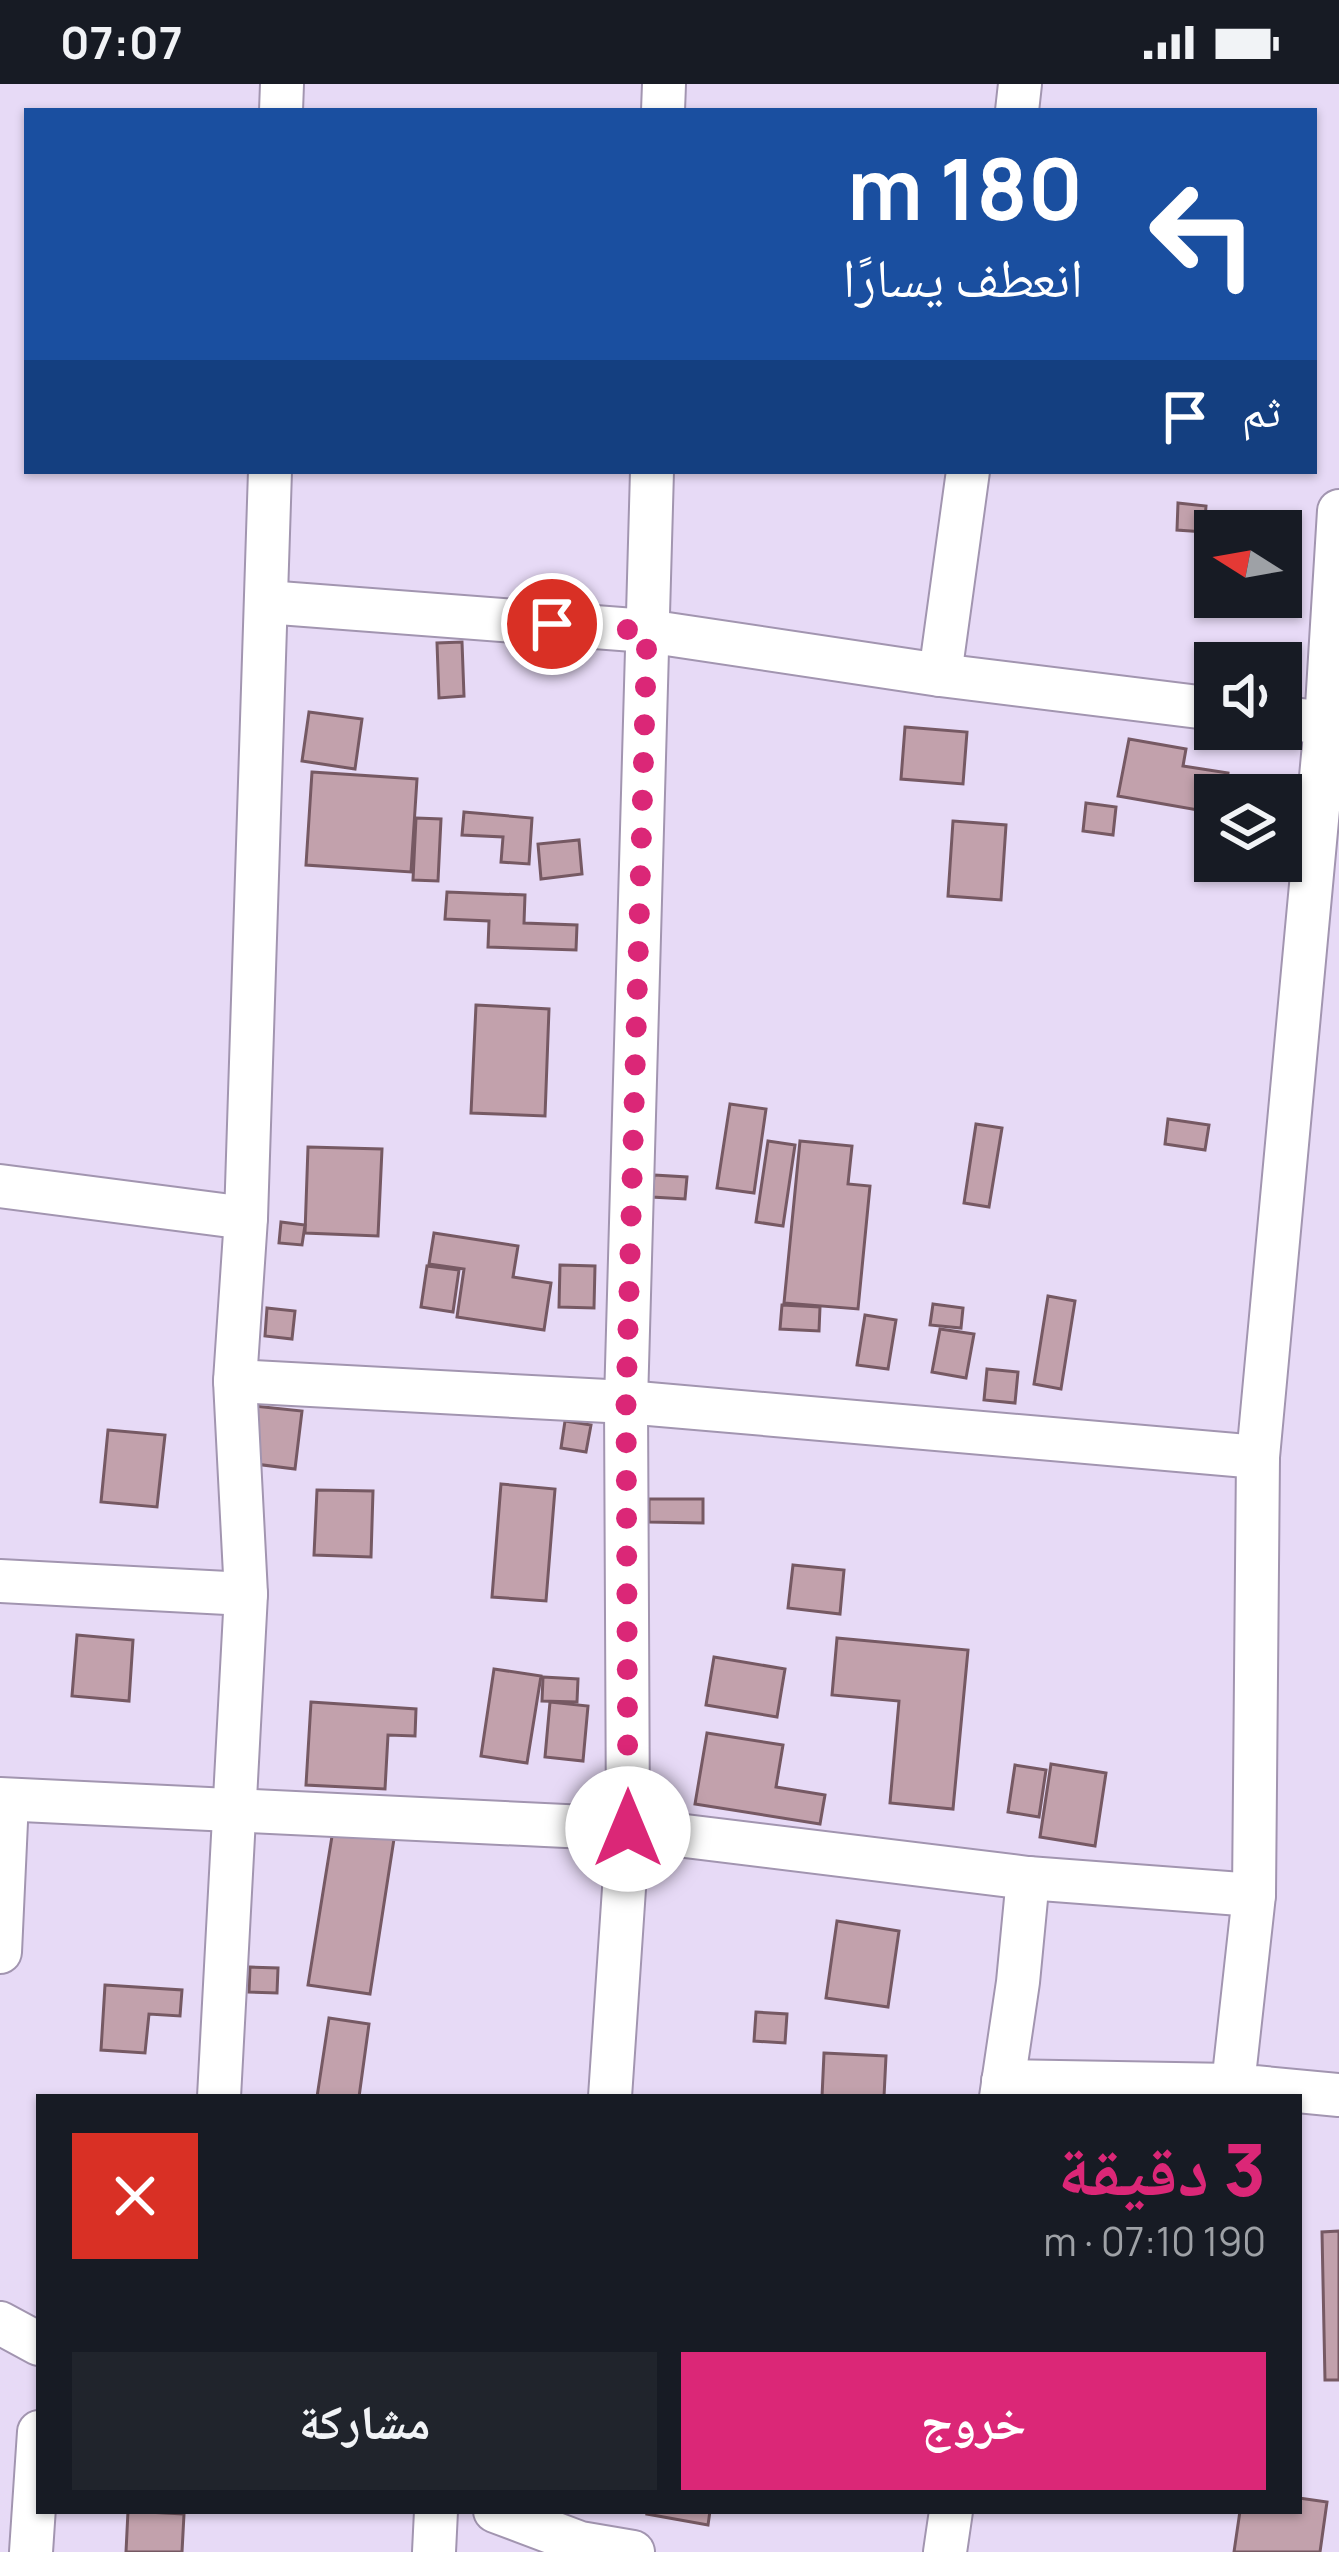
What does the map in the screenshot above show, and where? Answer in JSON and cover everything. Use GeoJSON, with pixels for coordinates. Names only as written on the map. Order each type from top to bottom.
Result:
{"type":"FeatureCollection","features":[{"type":"Feature","properties":{"kind":"street"},"geometry":{"type":"LineString","coordinates":[[219,2094],[246,1594],[235,1381],[246,1218],[270,474]]}},
{"type":"Feature","properties":{"kind":"street"},"geometry":{"type":"LineString","coordinates":[[610,2094],[628,1829],[626,1402],[652,474]]}},
{"type":"Feature","properties":{"kind":"street"},"geometry":{"type":"LineString","coordinates":[[940,675],[968,474]]}},
{"type":"Feature","properties":{"kind":"street"},"geometry":{"type":"LineString","coordinates":[[1233,2085],[1254,1894],[1258,1457],[1333,723],[1339,511]]}},
{"type":"Feature","properties":{"kind":"street"},"geometry":{"type":"LineString","coordinates":[[266,602],[647,631],[1194,707]]}},
{"type":"Feature","properties":{"kind":"street"},"geometry":{"type":"LineString","coordinates":[[1302,720],[1333,723]]}},
{"type":"Feature","properties":{"kind":"street"},"geometry":{"type":"LineString","coordinates":[[0,1186],[246,1218]]}},
{"type":"Feature","properties":{"kind":"street"},"geometry":{"type":"LineString","coordinates":[[235,1381],[626,1402],[1258,1457]]}},
{"type":"Feature","properties":{"kind":"street"},"geometry":{"type":"LineString","coordinates":[[0,1581],[246,1594]]}},
{"type":"Feature","properties":{"kind":"street"},"geometry":{"type":"LineString","coordinates":[[0,1952],[3,1799],[628,1829],[1028,1878],[1254,1894]]}},
{"type":"Feature","properties":{"kind":"street"},"geometry":{"type":"LineString","coordinates":[[1028,1878],[1002,2089],[1233,2085],[1339,2096]]}},
{"type":"Feature","properties":{"kind":"street"},"geometry":{"type":"LineString","coordinates":[[0,2323],[36,2342]]}},
{"type":"Feature","properties":{"kind":"street"},"geometry":{"type":"LineString","coordinates":[[31,2552],[36,2477]]}},
{"type":"Feature","properties":{"kind":"street"},"geometry":{"type":"LineString","coordinates":[[434,2552],[436,2514]]}},
{"type":"Feature","properties":{"kind":"street"},"geometry":{"type":"LineString","coordinates":[[511,2514],[581,2527],[633,2552]]}},
{"type":"Feature","properties":{"kind":"street"},"geometry":{"type":"LineString","coordinates":[[945,2552],[951,2514]]}},
{"type":"Feature","properties":{"kind":"building"},"geometry":{"type":"Polygon","coordinates":[[[1178,503],[1206,506],[1206,510],[1194,510],[1194,531],[1177,530],[1178,503]]]}},
{"type":"Feature","properties":{"kind":"building"},"geometry":{"type":"Polygon","coordinates":[[[462,642],[464,696],[439,698],[437,643],[462,642]]]}},
{"type":"Feature","properties":{"kind":"building"},"geometry":{"type":"Polygon","coordinates":[[[309,712],[362,719],[355,769],[302,761],[309,712]]]}},
{"type":"Feature","properties":{"kind":"building"},"geometry":{"type":"Polygon","coordinates":[[[905,727],[967,732],[963,784],[901,779],[905,727]]]}},
{"type":"Feature","properties":{"kind":"building"},"geometry":{"type":"Polygon","coordinates":[[[1129,739],[1186,749],[1183,766],[1228,773],[1194,774],[1194,809],[1118,796],[1129,739]]]}},
{"type":"Feature","properties":{"kind":"building"},"geometry":{"type":"Polygon","coordinates":[[[312,772],[417,779],[411,872],[306,865],[312,772]]]}},
{"type":"Feature","properties":{"kind":"building"},"geometry":{"type":"Polygon","coordinates":[[[1086,803],[1116,807],[1113,835],[1083,831],[1086,803]]]}},
{"type":"Feature","properties":{"kind":"building"},"geometry":{"type":"Polygon","coordinates":[[[464,812],[532,818],[529,864],[501,862],[503,837],[462,835],[464,812]]]}},
{"type":"Feature","properties":{"kind":"building"},"geometry":{"type":"Polygon","coordinates":[[[416,818],[441,819],[438,881],[413,880],[416,818]]]}},
{"type":"Feature","properties":{"kind":"building"},"geometry":{"type":"Polygon","coordinates":[[[953,821],[1006,825],[1001,900],[948,896],[953,821]]]}},
{"type":"Feature","properties":{"kind":"building"},"geometry":{"type":"Polygon","coordinates":[[[579,840],[582,874],[541,879],[538,844],[579,840]]]}},
{"type":"Feature","properties":{"kind":"building"},"geometry":{"type":"Polygon","coordinates":[[[447,892],[525,895],[524,923],[577,925],[576,950],[488,947],[489,921],[445,919],[447,892]]]}},
{"type":"Feature","properties":{"kind":"building"},"geometry":{"type":"Polygon","coordinates":[[[476,1005],[549,1009],[545,1116],[471,1113],[476,1005]]]}},
{"type":"Feature","properties":{"kind":"building"},"geometry":{"type":"Polygon","coordinates":[[[730,1104],[766,1109],[754,1193],[717,1188],[730,1104]]]}},
{"type":"Feature","properties":{"kind":"building"},"geometry":{"type":"Polygon","coordinates":[[[1168,1119],[1209,1125],[1205,1150],[1165,1144],[1168,1119]]]}},
{"type":"Feature","properties":{"kind":"building"},"geometry":{"type":"Polygon","coordinates":[[[976,1124],[1002,1128],[989,1207],[964,1203],[976,1124]]]}},
{"type":"Feature","properties":{"kind":"building"},"geometry":{"type":"Polygon","coordinates":[[[768,1141],[795,1145],[783,1226],[756,1222],[768,1141]]]}},
{"type":"Feature","properties":{"kind":"building"},"geometry":{"type":"Polygon","coordinates":[[[800,1141],[852,1146],[848,1184],[870,1186],[858,1309],[784,1303],[800,1141]]]}},
{"type":"Feature","properties":{"kind":"building"},"geometry":{"type":"Polygon","coordinates":[[[308,1147],[382,1149],[378,1236],[305,1233],[308,1147]]]}},
{"type":"Feature","properties":{"kind":"building"},"geometry":{"type":"Polygon","coordinates":[[[654,1175],[687,1177],[685,1199],[652,1197],[654,1175]]]}},
{"type":"Feature","properties":{"kind":"building"},"geometry":{"type":"Polygon","coordinates":[[[281,1222],[305,1225],[302,1245],[279,1243],[281,1222]]]}},
{"type":"Feature","properties":{"kind":"building"},"geometry":{"type":"Polygon","coordinates":[[[434,1233],[518,1246],[513,1277],[551,1283],[544,1330],[457,1317],[464,1269],[429,1264],[434,1233]]]}},
{"type":"Feature","properties":{"kind":"building"},"geometry":{"type":"Polygon","coordinates":[[[560,1265],[595,1266],[594,1308],[559,1307],[560,1265]]]}},
{"type":"Feature","properties":{"kind":"building"},"geometry":{"type":"Polygon","coordinates":[[[427,1266],[459,1270],[453,1312],[421,1307],[427,1266]]]}},
{"type":"Feature","properties":{"kind":"building"},"geometry":{"type":"Polygon","coordinates":[[[1048,1296],[1075,1301],[1061,1389],[1034,1384],[1048,1296]]]}},
{"type":"Feature","properties":{"kind":"building"},"geometry":{"type":"Polygon","coordinates":[[[933,1304],[963,1308],[961,1328],[930,1325],[933,1304]]]}},
{"type":"Feature","properties":{"kind":"building"},"geometry":{"type":"Polygon","coordinates":[[[782,1305],[820,1307],[819,1331],[780,1329],[782,1305]]]}},
{"type":"Feature","properties":{"kind":"building"},"geometry":{"type":"Polygon","coordinates":[[[267,1308],[295,1311],[292,1339],[265,1336],[267,1308]]]}},
{"type":"Feature","properties":{"kind":"building"},"geometry":{"type":"Polygon","coordinates":[[[865,1315],[896,1320],[888,1369],[857,1365],[865,1315]]]}},
{"type":"Feature","properties":{"kind":"building"},"geometry":{"type":"Polygon","coordinates":[[[940,1329],[974,1334],[966,1378],[932,1372],[940,1329]]]}},
{"type":"Feature","properties":{"kind":"building"},"geometry":{"type":"Polygon","coordinates":[[[987,1369],[1018,1372],[1015,1403],[984,1400],[987,1369]]]}},
{"type":"Feature","properties":{"kind":"building"},"geometry":{"type":"Polygon","coordinates":[[[254,1406],[302,1411],[295,1469],[247,1463],[254,1406]]]}},
{"type":"Feature","properties":{"kind":"building"},"geometry":{"type":"Polygon","coordinates":[[[565,1421],[591,1425],[586,1452],[561,1448],[565,1421]]]}},
{"type":"Feature","properties":{"kind":"building"},"geometry":{"type":"Polygon","coordinates":[[[108,1430],[165,1435],[157,1507],[101,1502],[108,1430]]]}},
{"type":"Feature","properties":{"kind":"building"},"geometry":{"type":"Polygon","coordinates":[[[501,1484],[555,1489],[546,1601],[492,1597],[501,1484]]]}},
{"type":"Feature","properties":{"kind":"building"},"geometry":{"type":"Polygon","coordinates":[[[317,1490],[373,1491],[371,1557],[314,1555],[317,1490]]]}},
{"type":"Feature","properties":{"kind":"building"},"geometry":{"type":"Polygon","coordinates":[[[649,1499],[703,1499],[703,1523],[649,1522],[649,1499]]]}},
{"type":"Feature","properties":{"kind":"building"},"geometry":{"type":"Polygon","coordinates":[[[793,1565],[844,1570],[840,1614],[788,1608],[793,1565]]]}},
{"type":"Feature","properties":{"kind":"building"},"geometry":{"type":"Polygon","coordinates":[[[77,1635],[133,1640],[129,1701],[72,1696],[77,1635]]]}},
{"type":"Feature","properties":{"kind":"building"},"geometry":{"type":"Polygon","coordinates":[[[837,1638],[968,1650],[953,1809],[890,1803],[899,1701],[832,1695],[837,1638]]]}},
{"type":"Feature","properties":{"kind":"building"},"geometry":{"type":"Polygon","coordinates":[[[714,1657],[785,1669],[777,1717],[706,1705],[714,1657]]]}},
{"type":"Feature","properties":{"kind":"building"},"geometry":{"type":"Polygon","coordinates":[[[494,1669],[541,1676],[527,1763],[481,1756],[494,1669]]]}},
{"type":"Feature","properties":{"kind":"building"},"geometry":{"type":"Polygon","coordinates":[[[543,1677],[578,1679],[577,1702],[542,1701],[543,1677]]]}},
{"type":"Feature","properties":{"kind":"building"},"geometry":{"type":"Polygon","coordinates":[[[311,1702],[416,1709],[415,1736],[388,1735],[385,1789],[306,1785],[311,1702]]]}},
{"type":"Feature","properties":{"kind":"building"},"geometry":{"type":"Polygon","coordinates":[[[550,1702],[588,1706],[583,1761],[545,1757],[550,1702]]]}},
{"type":"Feature","properties":{"kind":"building"},"geometry":{"type":"Polygon","coordinates":[[[707,1733],[783,1745],[776,1787],[825,1795],[820,1824],[695,1804],[707,1733]]]}},
{"type":"Feature","properties":{"kind":"building"},"geometry":{"type":"Polygon","coordinates":[[[1051,1764],[1106,1773],[1095,1846],[1040,1837],[1051,1764]]]}},
{"type":"Feature","properties":{"kind":"building"},"geometry":{"type":"Polygon","coordinates":[[[1015,1765],[1046,1770],[1039,1817],[1008,1812],[1015,1765]]]}},
{"type":"Feature","properties":{"kind":"building"},"geometry":{"type":"Polygon","coordinates":[[[333,1830],[394,1839],[370,1994],[308,1985],[333,1830]]]}},
{"type":"Feature","properties":{"kind":"building"},"geometry":{"type":"Polygon","coordinates":[[[837,1921],[899,1931],[888,2007],[826,1998],[837,1921]]]}},
{"type":"Feature","properties":{"kind":"building"},"geometry":{"type":"Polygon","coordinates":[[[250,1967],[278,1968],[277,1993],[249,1992],[250,1967]]]}},
{"type":"Feature","properties":{"kind":"building"},"geometry":{"type":"Polygon","coordinates":[[[105,1985],[182,1990],[180,2016],[149,2014],[145,2053],[101,2050],[105,1985]]]}},
{"type":"Feature","properties":{"kind":"building"},"geometry":{"type":"Polygon","coordinates":[[[756,2012],[787,2014],[785,2043],[754,2041],[756,2012]]]}},
{"type":"Feature","properties":{"kind":"building"},"geometry":{"type":"Polygon","coordinates":[[[329,2018],[369,2024],[359,2094],[317,2094],[329,2018]]]}},
{"type":"Feature","properties":{"kind":"building"},"geometry":{"type":"Polygon","coordinates":[[[824,2053],[886,2056],[884,2094],[822,2094],[824,2053]]]}},
{"type":"Feature","properties":{"kind":"building"},"geometry":{"type":"Polygon","coordinates":[[[1339,2231],[1339,2380],[1325,2380],[1322,2232],[1339,2231]]]}},
{"type":"Feature","properties":{"kind":"building"},"geometry":{"type":"Polygon","coordinates":[[[1302,2498],[1327,2502],[1320,2552],[1234,2552],[1240,2514],[1302,2514],[1302,2498]]]}},
{"type":"Feature","properties":{"kind":"building"},"geometry":{"type":"Polygon","coordinates":[[[128,2514],[184,2514],[182,2552],[126,2552],[128,2514]]]}},
{"type":"Feature","properties":{"kind":"building"},"geometry":{"type":"Polygon","coordinates":[[[647,2514],[710,2514],[708,2525],[647,2514]]]}},
{"type":"Feature","properties":{"kind":"route"},"geometry":{"type":"LineString","coordinates":[[552,624],[647,631],[626,1402],[628,1829]]}}]}
